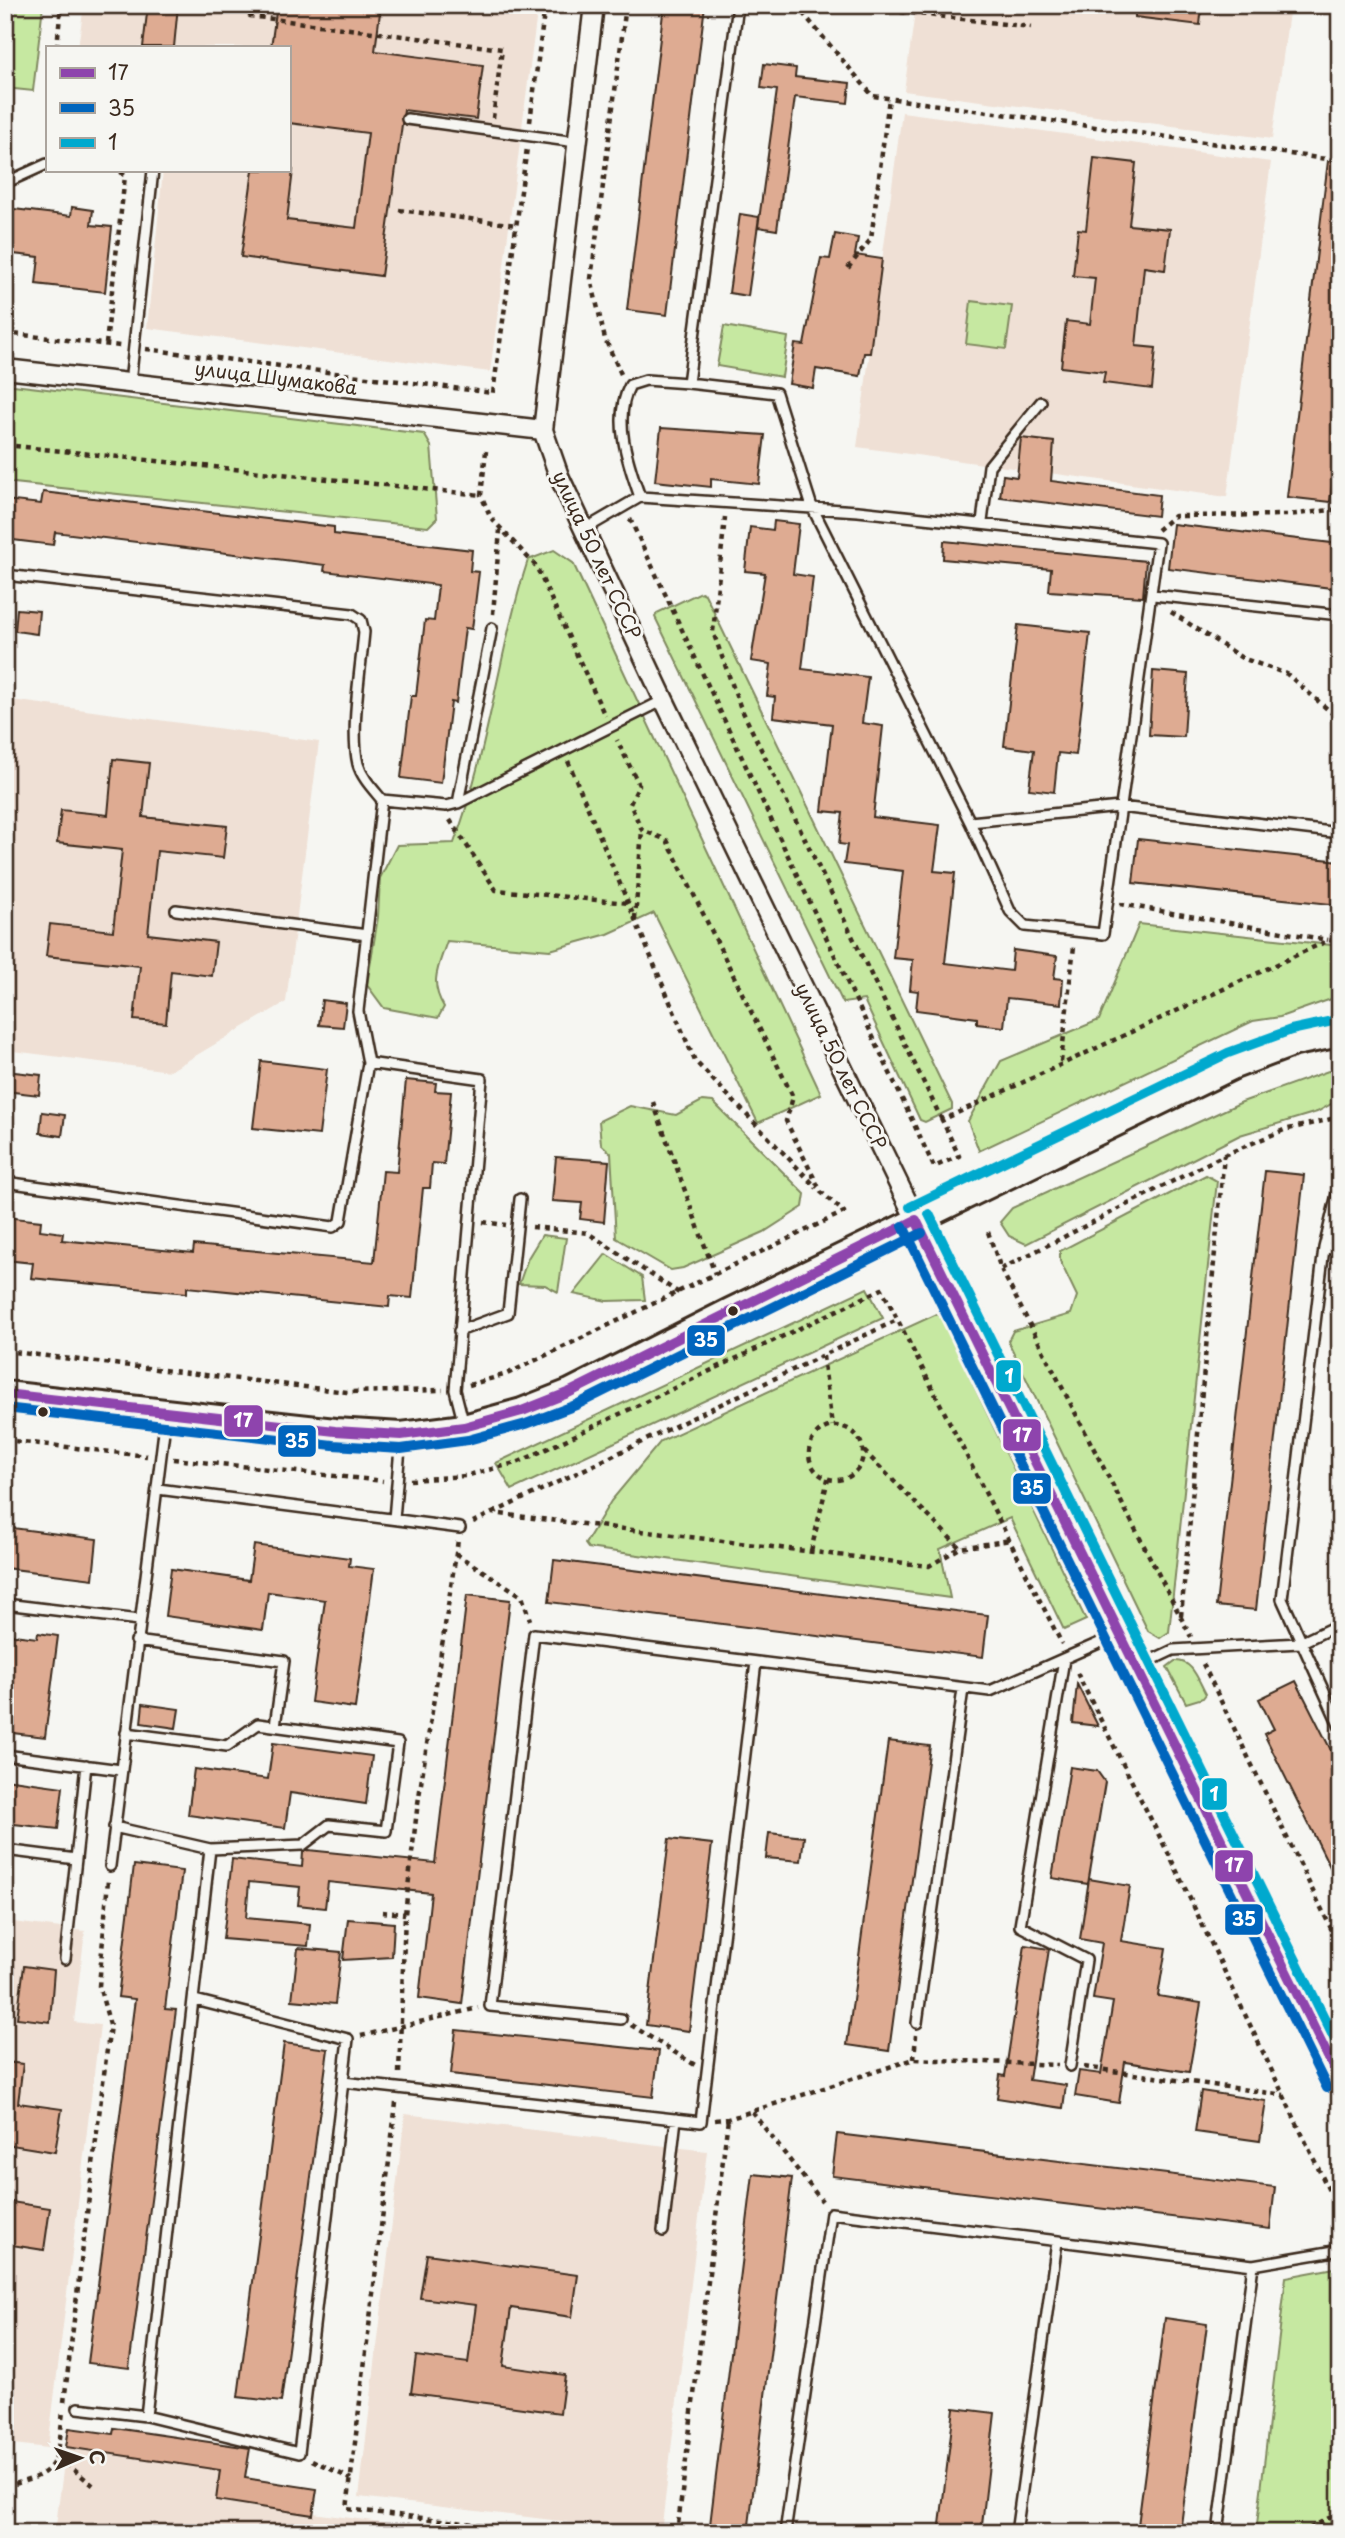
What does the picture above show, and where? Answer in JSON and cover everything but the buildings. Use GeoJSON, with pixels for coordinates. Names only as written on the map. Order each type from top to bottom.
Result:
{"type":"FeatureCollection","features":[{"type":"Feature","properties":{"kind":"street","name":"улица 50 лет СССР"},"geometry":{"type":"LineString","coordinates":[[594,5],[543,430],[559,476],[664,700],[916,1220],[1340,2082]]}},
{"type":"Feature","properties":{"kind":"street","name":"улица Шумакова"},"geometry":{"type":"LineString","coordinates":[[5,369],[543,430]]}},
{"type":"Feature","properties":{"kind":"street"},"geometry":{"type":"LineString","coordinates":[[5,1394],[335,1431],[401,1435],[464,1427],[522,1411],[570,1392],[1234,1066],[1294,1043],[1340,1034]]}},
{"type":"Feature","properties":{"kind":"lane"},"geometry":{"type":"LineString","coordinates":[[688,383],[738,5]]}},
{"type":"Feature","properties":{"kind":"lane"},"geometry":{"type":"LineString","coordinates":[[407,119],[576,142]]}},
{"type":"Feature","properties":{"kind":"lane"},"geometry":{"type":"LineString","coordinates":[[5,183],[46,164]]}},
{"type":"Feature","properties":{"kind":"lane"},"geometry":{"type":"LineString","coordinates":[[130,383],[153,172]]}},
{"type":"Feature","properties":{"kind":"lane"},"geometry":{"type":"LineString","coordinates":[[585,529],[640,497],[813,507],[982,522],[1158,543],[1153,595],[1120,807],[1104,933],[1025,926],[1010,911],[970,822],[813,507],[776,393],[646,380],[630,385],[623,398],[625,452],[640,497]]}},
{"type":"Feature","properties":{"kind":"lane"},"geometry":{"type":"LineString","coordinates":[[982,522],[989,466],[1041,402]]}},
{"type":"Feature","properties":{"kind":"lane"},"geometry":{"type":"LineString","coordinates":[[5,575],[352,614],[361,620],[364,632],[356,740],[359,765],[368,784],[382,800],[440,806],[458,803],[664,700]]}},
{"type":"Feature","properties":{"kind":"lane"},"geometry":{"type":"LineString","coordinates":[[1153,595],[1340,615]]}},
{"type":"Feature","properties":{"kind":"lane"},"geometry":{"type":"LineString","coordinates":[[458,803],[492,628]]}},
{"type":"Feature","properties":{"kind":"lane"},"geometry":{"type":"LineString","coordinates":[[5,1182],[333,1227],[341,1222],[368,1063],[358,1011],[382,800]]}},
{"type":"Feature","properties":{"kind":"lane"},"geometry":{"type":"LineString","coordinates":[[970,822],[1120,807],[1340,833]]}},
{"type":"Feature","properties":{"kind":"lane"},"geometry":{"type":"LineString","coordinates":[[176,910],[367,935]]}},
{"type":"Feature","properties":{"kind":"lane"},"geometry":{"type":"LineString","coordinates":[[368,1063],[482,1079],[455,1390],[464,1427]]}},
{"type":"Feature","properties":{"kind":"lane"},"geometry":{"type":"LineString","coordinates":[[1340,1182],[1324,1248],[1282,1600],[1340,1727]]}},
{"type":"Feature","properties":{"kind":"lane"},"geometry":{"type":"LineString","coordinates":[[459,1331],[508,1313],[520,1199]]}},
{"type":"Feature","properties":{"kind":"lane"},"geometry":{"type":"LineString","coordinates":[[1324,1248],[1340,1249]]}},
{"type":"Feature","properties":{"kind":"lane"},"geometry":{"type":"LineString","coordinates":[[110,1866],[166,1413]]}},
{"type":"Feature","properties":{"kind":"lane"},"geometry":{"type":"LineString","coordinates":[[394,1519],[401,1435]]}},
{"type":"Feature","properties":{"kind":"lane"},"geometry":{"type":"LineString","coordinates":[[158,1489],[460,1528]]}},
{"type":"Feature","properties":{"kind":"lane"},"geometry":{"type":"LineString","coordinates":[[5,1604],[139,1620]]}},
{"type":"Feature","properties":{"kind":"lane"},"geometry":{"type":"LineString","coordinates":[[1135,1668],[1173,1650],[1300,1643],[1340,1623]]}},
{"type":"Feature","properties":{"kind":"lane"},"geometry":{"type":"LineString","coordinates":[[621,2019],[489,2006],[534,1634],[990,1691],[1119,1634]]}},
{"type":"Feature","properties":{"kind":"lane"},"geometry":{"type":"LineString","coordinates":[[136,1642],[284,1661],[275,1726]]}},
{"type":"Feature","properties":{"kind":"lane"},"geometry":{"type":"LineString","coordinates":[[1066,1658],[1020,1926],[1086,1960],[1070,2066]]}},
{"type":"Feature","properties":{"kind":"lane"},"geometry":{"type":"LineString","coordinates":[[343,2082],[701,2122],[756,1662]]}},
{"type":"Feature","properties":{"kind":"lane"},"geometry":{"type":"LineString","coordinates":[[918,2024],[963,1689]]}},
{"type":"Feature","properties":{"kind":"lane"},"geometry":{"type":"LineString","coordinates":[[114,1827],[210,1849],[303,1845],[329,1825],[386,1831],[398,1743],[258,1724],[227,1746],[126,1733]]}},
{"type":"Feature","properties":{"kind":"lane"},"geometry":{"type":"LineString","coordinates":[[5,1755],[121,1770]]}},
{"type":"Feature","properties":{"kind":"lane"},"geometry":{"type":"LineString","coordinates":[[65,1959],[86,1765]]}},
{"type":"Feature","properties":{"kind":"lane"},"geometry":{"type":"LineString","coordinates":[[146,2416],[210,1849]]}},
{"type":"Feature","properties":{"kind":"lane"},"geometry":{"type":"LineString","coordinates":[[5,1850],[76,1859]]}},
{"type":"Feature","properties":{"kind":"lane"},"geometry":{"type":"LineString","coordinates":[[78,2408],[146,2416],[299,2453],[348,2039],[195,2000]]}},
{"type":"Feature","properties":{"kind":"lane"},"geometry":{"type":"LineString","coordinates":[[663,2231],[676,2119]]}},
{"type":"Feature","properties":{"kind":"lane"},"geometry":{"type":"LineString","coordinates":[[785,2533],[831,2213],[1252,2265],[1340,2250]]}},
{"type":"Feature","properties":{"kind":"lane"},"geometry":{"type":"LineString","coordinates":[[1016,2533],[1057,2242]]}},
{"type":"Feature","properties":{"kind":"lane"},"geometry":{"type":"LineString","coordinates":[[1217,2533],[1252,2265]]}},
{"type":"Feature","properties":{"kind":"path"},"geometry":{"type":"LineString","coordinates":[[57,46],[61,5]]}},
{"type":"Feature","properties":{"kind":"path"},"geometry":{"type":"LineString","coordinates":[[252,5],[250,16],[502,49],[492,131]]}},
{"type":"Feature","properties":{"kind":"path"},"geometry":{"type":"LineString","coordinates":[[5,333],[494,393],[545,5]]}},
{"type":"Feature","properties":{"kind":"path"},"geometry":{"type":"LineString","coordinates":[[626,5],[590,279],[605,339],[616,368],[630,385]]}},
{"type":"Feature","properties":{"kind":"path"},"geometry":{"type":"LineString","coordinates":[[796,5],[873,96],[1340,161]]}},
{"type":"Feature","properties":{"kind":"path"},"geometry":{"type":"LineString","coordinates":[[841,5],[1031,27]]}},
{"type":"Feature","properties":{"kind":"path"},"geometry":{"type":"LineString","coordinates":[[848,268],[871,239],[888,98]]}},
{"type":"Feature","properties":{"kind":"path"},"geometry":{"type":"LineString","coordinates":[[106,344],[125,176],[120,172]]}},
{"type":"Feature","properties":{"kind":"path"},"geometry":{"type":"LineString","coordinates":[[399,210],[517,225]]}},
{"type":"Feature","properties":{"kind":"path"},"geometry":{"type":"LineString","coordinates":[[5,445],[481,495]]}},
{"type":"Feature","properties":{"kind":"path"},"geometry":{"type":"LineString","coordinates":[[486,451],[481,495],[491,519],[536,566],[639,785],[630,804],[642,830],[635,920]]}},
{"type":"Feature","properties":{"kind":"path"},"geometry":{"type":"LineString","coordinates":[[624,506],[934,1167],[959,1156],[740,706],[713,632],[726,502]]}},
{"type":"Feature","properties":{"kind":"path"},"geometry":{"type":"LineString","coordinates":[[1144,541],[1174,516],[1288,515],[1340,509]]}},
{"type":"Feature","properties":{"kind":"path"},"geometry":{"type":"LineString","coordinates":[[492,628],[500,530]]}},
{"type":"Feature","properties":{"kind":"path"},"geometry":{"type":"LineString","coordinates":[[1153,595],[1169,611],[1242,658],[1286,674],[1340,720]]}},
{"type":"Feature","properties":{"kind":"path"},"geometry":{"type":"LineString","coordinates":[[5,1351],[347,1392],[455,1390],[507,1374],[844,1212],[821,1192],[695,1061],[563,751]]}},
{"type":"Feature","properties":{"kind":"path"},"geometry":{"type":"LineString","coordinates":[[440,806],[496,890],[628,903]]}},
{"type":"Feature","properties":{"kind":"path"},"geometry":{"type":"LineString","coordinates":[[642,830],[667,841],[793,1097],[786,1121],[821,1192]]}},
{"type":"Feature","properties":{"kind":"path"},"geometry":{"type":"LineString","coordinates":[[1108,901],[1340,942]]}},
{"type":"Feature","properties":{"kind":"path"},"geometry":{"type":"LineString","coordinates":[[1060,1063],[1076,931]]}},
{"type":"Feature","properties":{"kind":"path"},"geometry":{"type":"LineString","coordinates":[[942,1120],[1329,940]]}},
{"type":"Feature","properties":{"kind":"path"},"geometry":{"type":"LineString","coordinates":[[653,1102],[715,1274]]}},
{"type":"Feature","properties":{"kind":"path"},"geometry":{"type":"LineString","coordinates":[[1001,1269],[1224,1154],[1284,1130],[1340,1117]]}},
{"type":"Feature","properties":{"kind":"path"},"geometry":{"type":"LineString","coordinates":[[1181,1616],[1224,1154]]}},
{"type":"Feature","properties":{"kind":"path"},"geometry":{"type":"LineString","coordinates":[[468,1221],[588,1233],[679,1293]]}},
{"type":"Feature","properties":{"kind":"path"},"geometry":{"type":"LineString","coordinates":[[988,1232],[1001,1269],[1181,1616],[1340,1947]]}},
{"type":"Feature","properties":{"kind":"path"},"geometry":{"type":"LineString","coordinates":[[882,1289],[1011,1539],[1066,1658],[1173,1863],[1340,2214]]}},
{"type":"Feature","properties":{"kind":"path"},"geometry":{"type":"LineString","coordinates":[[549,2533],[347,2509],[398,2088],[405,1914],[417,1810],[460,1528],[897,1320]]}},
{"type":"Feature","properties":{"kind":"path"},"geometry":{"type":"LineString","coordinates":[[823,1356],[832,1426]]}},
{"type":"Feature","properties":{"kind":"path"},"geometry":{"type":"LineString","coordinates":[[863,1450],[863,1459],[854,1474],[837,1481],[828,1479],[813,1469],[809,1451],[816,1435],[832,1426],[841,1426],[856,1434],[863,1450],[960,1548]]}},
{"type":"Feature","properties":{"kind":"path"},"geometry":{"type":"LineString","coordinates":[[811,1551],[828,1479]]}},
{"type":"Feature","properties":{"kind":"path"},"geometry":{"type":"LineString","coordinates":[[492,1513],[929,1566],[960,1548],[1011,1539]]}},
{"type":"Feature","properties":{"kind":"path"},"geometry":{"type":"LineString","coordinates":[[456,1554],[522,1596],[534,1634]]}},
{"type":"Feature","properties":{"kind":"path"},"geometry":{"type":"LineString","coordinates":[[5,2486],[38,2479],[58,2457],[110,2025],[99,1986],[110,1866]]}},
{"type":"Feature","properties":{"kind":"path"},"geometry":{"type":"LineString","coordinates":[[382,1912],[405,1914]]}},
{"type":"Feature","properties":{"kind":"path"},"geometry":{"type":"LineString","coordinates":[[348,2039],[489,2006]]}},
{"type":"Feature","properties":{"kind":"path"},"geometry":{"type":"LineString","coordinates":[[621,2019],[706,2072]]}},
{"type":"Feature","properties":{"kind":"path"},"geometry":{"type":"LineString","coordinates":[[914,2059],[918,2024]]}},
{"type":"Feature","properties":{"kind":"path"},"geometry":{"type":"LineString","coordinates":[[701,2122],[728,2119],[914,2059],[998,2060],[1070,2066],[1284,2095]]}},
{"type":"Feature","properties":{"kind":"path"},"geometry":{"type":"LineString","coordinates":[[751,2112],[831,2213]]}},
{"type":"Feature","properties":{"kind":"path"},"geometry":{"type":"LineString","coordinates":[[677,2533],[728,2119]]}},
{"type":"Feature","properties":{"kind":"path"},"geometry":{"type":"LineString","coordinates":[[299,2453],[351,2479]]}},
{"type":"Feature","properties":{"kind":"path"},"geometry":{"type":"LineString","coordinates":[[58,2457],[93,2486]]}},
{"type":"Feature","properties":{"kind":"path"},"geometry":{"type":"LineString","coordinates":[[1301,2533],[1340,2512]]}},
{"type":"Feature","properties":{"kind":"shaded area"},"geometry":{"type":"Polygon","coordinates":[[[84,5],[538,5],[490,372],[147,328],[163,172],[290,172],[290,46],[78,46],[84,5]]]}},
{"type":"Feature","properties":{"kind":"shaded area"},"geometry":{"type":"Polygon","coordinates":[[[916,5],[1290,5],[1272,139],[904,91],[916,5]]]}},
{"type":"Feature","properties":{"kind":"shaded area"},"geometry":{"type":"Polygon","coordinates":[[[902,112],[1271,162],[1227,497],[857,447],[902,112]]]}},
{"type":"Feature","properties":{"kind":"shaded area"},"geometry":{"type":"Polygon","coordinates":[[[5,699],[319,742],[286,1002],[170,1071],[5,1050],[5,699]]]}},
{"type":"Feature","properties":{"kind":"shaded area"},"geometry":{"type":"Polygon","coordinates":[[[5,1921],[85,1931],[74,2022],[100,2025],[48,2448],[5,2443],[5,1921]]]}},
{"type":"Feature","properties":{"kind":"shaded area"},"geometry":{"type":"Polygon","coordinates":[[[405,2114],[707,2151],[661,2533],[359,2497],[405,2114]]]}},
{"type":"Feature","properties":{"kind":"shaded area"},"geometry":{"type":"Polygon","coordinates":[[[66,2447],[220,2470],[216,2500],[462,2533],[55,2533],[66,2447]]]}},
{"type":"Feature","properties":{"kind":"green space"},"geometry":{"type":"Polygon","coordinates":[[[5,5],[43,5],[33,91],[5,88],[5,5]]]}},
{"type":"Feature","properties":{"kind":"green space"},"geometry":{"type":"Polygon","coordinates":[[[971,301],[1012,306],[1006,349],[966,344],[971,301]]]}},
{"type":"Feature","properties":{"kind":"green space"},"geometry":{"type":"Polygon","coordinates":[[[724,326],[788,337],[782,377],[717,366],[724,326]]]}},
{"type":"Feature","properties":{"kind":"green space"},"geometry":{"type":"Polygon","coordinates":[[[5,384],[424,434],[431,446],[437,518],[428,527],[5,482],[5,384]]]}},
{"type":"Feature","properties":{"kind":"green space"},"geometry":{"type":"Polygon","coordinates":[[[554,550],[573,563],[821,1094],[758,1123],[654,913],[608,934],[550,950],[447,941],[436,975],[439,998],[444,1007],[438,1018],[384,1008],[367,985],[378,917],[380,878],[397,845],[454,843],[476,773],[528,560],[554,550]]]}},
{"type":"Feature","properties":{"kind":"green space"},"geometry":{"type":"Polygon","coordinates":[[[701,592],[705,594],[952,1104],[952,1109],[925,1122],[920,1120],[864,1000],[843,1003],[655,617],[657,613],[701,592]]]}},
{"type":"Feature","properties":{"kind":"green space"},"geometry":{"type":"Polygon","coordinates":[[[1139,924],[1340,946],[1340,996],[1280,1017],[1253,1021],[979,1151],[968,1121],[1001,1061],[1099,1020],[1139,924]]]}},
{"type":"Feature","properties":{"kind":"green space"},"geometry":{"type":"Polygon","coordinates":[[[1331,1070],[1340,1071],[1340,1099],[1317,1112],[1240,1135],[1026,1244],[1009,1236],[1000,1222],[1012,1208],[1242,1102],[1331,1070]]]}},
{"type":"Feature","properties":{"kind":"green space"},"geometry":{"type":"Polygon","coordinates":[[[702,1101],[713,1102],[805,1194],[803,1207],[764,1232],[683,1268],[671,1270],[616,1238],[611,1153],[601,1144],[599,1121],[630,1106],[676,1115],[702,1101]]]}},
{"type":"Feature","properties":{"kind":"green space"},"geometry":{"type":"Polygon","coordinates":[[[1206,1175],[1217,1181],[1169,1632],[1160,1638],[1148,1631],[1008,1341],[1013,1331],[1071,1314],[1077,1296],[1060,1261],[1060,1251],[1206,1175]]]}},
{"type":"Feature","properties":{"kind":"green space"},"geometry":{"type":"Polygon","coordinates":[[[542,1235],[566,1238],[558,1292],[545,1285],[519,1284],[528,1258],[542,1235]]]}},
{"type":"Feature","properties":{"kind":"green space"},"geometry":{"type":"Polygon","coordinates":[[[606,1254],[642,1277],[645,1300],[607,1301],[574,1294],[606,1254]]]}},
{"type":"Feature","properties":{"kind":"green space"},"geometry":{"type":"Polygon","coordinates":[[[867,1288],[883,1318],[512,1490],[496,1463],[867,1288]]]}},
{"type":"Feature","properties":{"kind":"green space"},"geometry":{"type":"Polygon","coordinates":[[[939,1313],[1086,1620],[1064,1630],[1010,1518],[940,1549],[950,1598],[588,1548],[585,1544],[611,1501],[661,1441],[939,1313]]]}},
{"type":"Feature","properties":{"kind":"green space"},"geometry":{"type":"Polygon","coordinates":[[[1175,1661],[1191,1667],[1206,1694],[1203,1698],[1186,1703],[1167,1667],[1175,1661]]]}},
{"type":"Feature","properties":{"kind":"green space"},"geometry":{"type":"Polygon","coordinates":[[[1340,2267],[1340,2520],[1331,2519],[1330,2533],[1256,2533],[1286,2277],[1340,2267]]]}},
{"type":"Feature","properties":{"kind":"transit line","name":"1"},"geometry":{"type":"LineString","coordinates":[[910,1207],[1228,1053],[1291,1030],[1337,1020]]}},
{"type":"Feature","properties":{"kind":"transit line","name":"1"},"geometry":{"type":"LineString","coordinates":[[929,1214],[1340,2050]]}},
{"type":"Feature","properties":{"kind":"transit line","name":"17"},"geometry":{"type":"LineString","coordinates":[[916,1220],[1340,2081]]}},
{"type":"Feature","properties":{"kind":"transit line","name":"17"},"geometry":{"type":"LineString","coordinates":[[5,1394],[335,1431],[401,1435],[464,1427],[522,1411],[570,1392],[916,1220]]}},
{"type":"Feature","properties":{"kind":"transit line","name":"35"},"geometry":{"type":"LineString","coordinates":[[903,1226],[1327,2088]]}},
{"type":"Feature","properties":{"kind":"transit line","name":"35"},"geometry":{"type":"LineString","coordinates":[[5,1408],[333,1445],[401,1449],[468,1440],[526,1424],[576,1405],[922,1233]]}}]}
